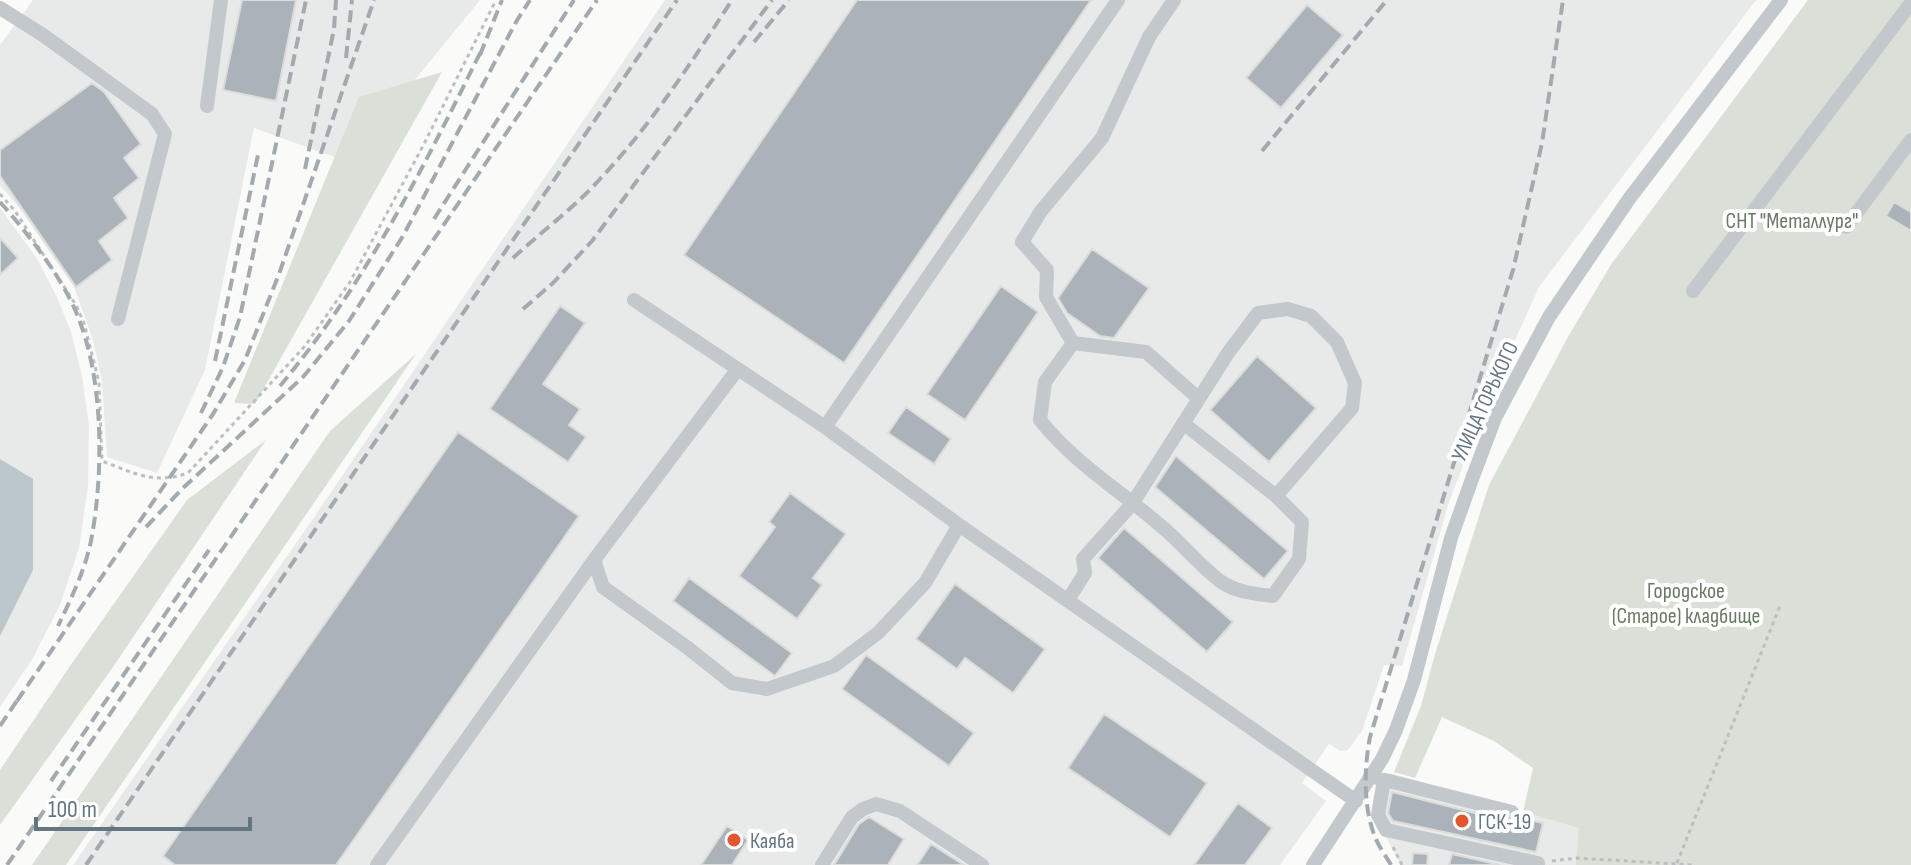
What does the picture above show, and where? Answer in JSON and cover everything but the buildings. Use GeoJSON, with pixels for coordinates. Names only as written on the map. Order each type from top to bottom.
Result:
{"type":"FeatureCollection","features":[{"type":"Feature","properties":{"kind":"street"},"geometry":{"type":"LineString","coordinates":[[207,106],[221,0]]}},
{"type":"Feature","properties":{"kind":"street"},"geometry":{"type":"LineString","coordinates":[[825,427],[1118,0]]}},
{"type":"Feature","properties":{"kind":"street"},"geometry":{"type":"LineString","coordinates":[[1073,343],[1046,297],[1047,270],[1022,242],[1041,211],[1102,138],[1149,37],[1174,0]]}},
{"type":"Feature","properties":{"kind":"street","name":"УЛИЦА ГОРЬКОГО"},"geometry":{"type":"LineString","coordinates":[[1313,865],[1356,801],[1377,779],[1414,680],[1451,538],[1495,418],[1549,317],[1587,257],[1781,0]]}},
{"type":"Feature","properties":{"kind":"street"},"geometry":{"type":"LineString","coordinates":[[1693,291],[1911,3]]}},
{"type":"Feature","properties":{"kind":"street"},"geometry":{"type":"LineString","coordinates":[[0,8],[152,114],[165,134],[118,319]]}},
{"type":"Feature","properties":{"kind":"street"},"geometry":{"type":"LineString","coordinates":[[1846,227],[1911,140]]}},
{"type":"Feature","properties":{"kind":"street"},"geometry":{"type":"LineString","coordinates":[[634,300],[825,427],[959,525],[1356,801]]}},
{"type":"Feature","properties":{"kind":"street"},"geometry":{"type":"LineString","coordinates":[[1068,600],[1085,573],[1083,559],[1132,504],[1198,398],[1258,313],[1288,309],[1311,316],[1337,342],[1355,383],[1352,408],[1276,496]]}},
{"type":"Feature","properties":{"kind":"street"},"geometry":{"type":"LineString","coordinates":[[1073,343],[1146,352],[1198,398]]}},
{"type":"Feature","properties":{"kind":"street"},"geometry":{"type":"LineString","coordinates":[[1073,343],[1045,382],[1040,420],[1058,443],[1160,525],[1222,583],[1249,594],[1273,596],[1299,559],[1302,522],[1276,496],[1183,423]]}},
{"type":"Feature","properties":{"kind":"street"},"geometry":{"type":"LineString","coordinates":[[377,865],[594,560],[737,370]]}},
{"type":"Feature","properties":{"kind":"street"},"geometry":{"type":"LineString","coordinates":[[594,560],[603,587],[732,683],[767,689],[834,666],[878,633],[925,583],[959,525]]}},
{"type":"Feature","properties":{"kind":"street"},"geometry":{"type":"LineString","coordinates":[[1512,812],[1377,779],[1378,815],[1386,830],[1538,863]]}},
{"type":"Feature","properties":{"kind":"street"},"geometry":{"type":"LineString","coordinates":[[822,865],[852,817],[876,804],[900,811],[982,865]]}},
{"type":"Feature","properties":{"kind":"path"},"geometry":{"type":"LineString","coordinates":[[0,194],[23,222],[76,305],[84,323],[99,382],[102,461],[149,479],[172,479],[188,473],[305,346],[350,282],[496,0]]}},
{"type":"Feature","properties":{"kind":"path"},"geometry":{"type":"LineString","coordinates":[[1677,863],[1780,606]]}},
{"type":"Feature","properties":{"kind":"path"},"geometry":{"type":"LineString","coordinates":[[1538,863],[1577,858],[1692,865]]}},
{"type":"Feature","properties":{"kind":"shaded area"},"geometry":{"type":"Polygon","coordinates":[[[33,0],[480,0],[348,162],[254,128],[205,370],[157,473],[107,457],[102,381],[92,337],[74,287],[0,185],[0,45],[33,0]]]}},
{"type":"Feature","properties":{"kind":"shaded area"},"geometry":{"type":"Polygon","coordinates":[[[665,0],[1756,0],[1539,287],[1491,393],[1449,502],[1402,666],[1384,665],[1362,731],[1348,750],[1340,751],[1329,744],[1302,783],[1326,801],[1280,865],[73,865],[321,507],[665,0]]]}},
{"type":"Feature","properties":{"kind":"shaded area"},"geometry":{"type":"Polygon","coordinates":[[[0,208],[36,257],[57,297],[71,332],[82,376],[89,426],[88,486],[79,548],[60,605],[33,658],[0,707],[0,208]]]}},
{"type":"Feature","properties":{"kind":"shaded area"},"geometry":{"type":"Polygon","coordinates":[[[0,459],[33,479],[33,570],[0,636],[0,459]]]}},
{"type":"Feature","properties":{"kind":"shaded area"},"geometry":{"type":"Polygon","coordinates":[[[1390,773],[1580,828],[1576,865],[1401,865],[1378,822],[1390,773]]]}},
{"type":"Feature","properties":{"kind":"green space","name":"Городское (Старое) кладбище"},"geometry":{"type":"Polygon","coordinates":[[[1808,0],[1911,0],[1911,865],[1576,865],[1579,828],[1523,812],[1533,768],[1494,741],[1442,717],[1415,778],[1394,772],[1421,706],[1489,485],[1569,335],[1612,263],[1808,0]]]}},
{"type":"Feature","properties":{"kind":"green space"},"geometry":{"type":"Polygon","coordinates":[[[442,72],[255,404],[234,403],[359,97],[442,72]]]}},
{"type":"Feature","properties":{"kind":"green space"},"geometry":{"type":"Polygon","coordinates":[[[416,354],[66,865],[32,865],[330,431],[416,354]]]}},
{"type":"Feature","properties":{"kind":"green space"},"geometry":{"type":"Polygon","coordinates":[[[266,440],[113,667],[0,825],[0,770],[70,666],[187,500],[266,440]]]}},
{"type":"Feature","properties":{"kind":"railway"},"geometry":{"type":"LineString","coordinates":[[201,413],[223,367],[240,317],[306,0]]}},
{"type":"Feature","properties":{"kind":"railway"},"geometry":{"type":"LineString","coordinates":[[305,169],[334,29],[336,0]]}},
{"type":"Feature","properties":{"kind":"railway"},"geometry":{"type":"LineString","coordinates":[[346,58],[352,0]]}},
{"type":"Feature","properties":{"kind":"railway"},"geometry":{"type":"LineString","coordinates":[[17,701],[213,414],[245,360],[279,274],[374,0]]}},
{"type":"Feature","properties":{"kind":"railway"},"geometry":{"type":"LineString","coordinates":[[480,55],[502,0]]}},
{"type":"Feature","properties":{"kind":"railway"},"geometry":{"type":"LineString","coordinates":[[146,527],[183,488],[303,377],[349,321],[403,236],[530,0]]}},
{"type":"Feature","properties":{"kind":"railway"},"geometry":{"type":"LineString","coordinates":[[434,219],[574,0]]}},
{"type":"Feature","properties":{"kind":"railway"},"geometry":{"type":"LineString","coordinates":[[7,865],[597,0]]}},
{"type":"Feature","properties":{"kind":"railway"},"geometry":{"type":"LineString","coordinates":[[86,865],[677,0]]}},
{"type":"Feature","properties":{"kind":"railway"},"geometry":{"type":"LineString","coordinates":[[513,258],[590,190],[619,158],[670,93],[732,0]]}},
{"type":"Feature","properties":{"kind":"railway"},"geometry":{"type":"LineString","coordinates":[[523,309],[553,283],[592,241],[772,0]]}},
{"type":"Feature","properties":{"kind":"railway"},"geometry":{"type":"LineString","coordinates":[[754,42],[789,0]]}},
{"type":"Feature","properties":{"kind":"railway"},"geometry":{"type":"LineString","coordinates":[[1262,151],[1387,0]]}},
{"type":"Feature","properties":{"kind":"railway"},"geometry":{"type":"LineString","coordinates":[[1391,865],[1375,837],[1368,813],[1366,774],[1370,737],[1513,270],[1542,143],[1563,0]]}},
{"type":"Feature","properties":{"kind":"railway"},"geometry":{"type":"LineString","coordinates":[[280,386],[311,347],[367,264],[416,178],[484,45]]}},
{"type":"Feature","properties":{"kind":"railway"},"geometry":{"type":"LineString","coordinates":[[215,361],[259,150]]}},
{"type":"Feature","properties":{"kind":"railway"},"geometry":{"type":"LineString","coordinates":[[0,202],[42,254],[76,312],[92,366],[96,395],[98,485],[91,541],[73,595],[58,626]]}},
{"type":"Feature","properties":{"kind":"railway"},"geometry":{"type":"LineString","coordinates":[[51,781],[209,550]]}},
{"type":"Feature","properties":{"kind":"railway"},"geometry":{"type":"LineString","coordinates":[[0,726],[22,693]]}},
{"type":"Feature","properties":{"kind":"place","name":"ГСК-19"},"geometry":{"type":"Point","coordinates":[1462,821]}},
{"type":"Feature","properties":{"kind":"place","name":"Каяба"},"geometry":{"type":"Point","coordinates":[734,840]}},
{"type":"Feature","properties":{"kind":"park label","name":"СНТ \"Металлург\""},"geometry":{"type":"Point","coordinates":[1792,220]}}]}
